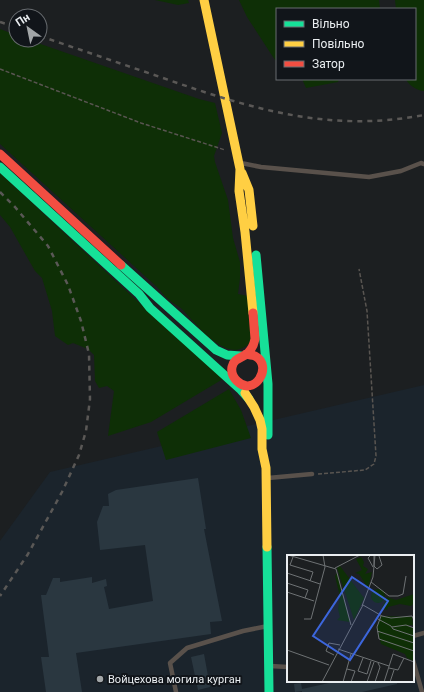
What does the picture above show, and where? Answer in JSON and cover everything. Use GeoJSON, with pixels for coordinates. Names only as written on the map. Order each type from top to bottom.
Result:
{"type":"FeatureCollection","features":[{"type":"Feature","properties":{"kind":"main road"},"geometry":{"type":"LineString","coordinates":[[204,0],[240,165],[249,190],[260,288],[270,416],[268,435]]}},
{"type":"Feature","properties":{"kind":"main road"},"geometry":{"type":"LineString","coordinates":[[0,154],[216,350],[227,355],[256,357],[262,365]]}},
{"type":"Feature","properties":{"kind":"main road"},"geometry":{"type":"LineString","coordinates":[[240,165],[239,191],[245,232],[255,332],[254,345],[234,363],[232,373],[254,407],[260,420],[262,428],[262,449],[266,468]]}},
{"type":"Feature","properties":{"kind":"main road"},"geometry":{"type":"LineString","coordinates":[[0,167],[235,379],[246,386],[256,383],[262,375]]}},
{"type":"Feature","properties":{"kind":"main road"},"geometry":{"type":"LineString","coordinates":[[139,294],[150,308],[241,390],[249,399]]}},
{"type":"Feature","properties":{"kind":"main road"},"geometry":{"type":"LineString","coordinates":[[265,353],[262,365],[262,375],[269,450],[266,468],[269,692]]}},
{"type":"Feature","properties":{"kind":"lane"},"geometry":{"type":"LineString","coordinates":[[240,165],[368,177],[401,171],[424,164]]}},
{"type":"Feature","properties":{"kind":"lane"},"geometry":{"type":"LineString","coordinates":[[266,478],[312,474]]}},
{"type":"Feature","properties":{"kind":"lane"},"geometry":{"type":"LineString","coordinates":[[176,692],[170,663],[187,648],[242,630],[268,626]]}},
{"type":"Feature","properties":{"kind":"lane"},"geometry":{"type":"LineString","coordinates":[[414,636],[424,633]]}},
{"type":"Feature","properties":{"kind":"lane"},"geometry":{"type":"LineString","coordinates":[[414,664],[422,692]]}},
{"type":"Feature","properties":{"kind":"lane"},"geometry":{"type":"LineString","coordinates":[[268,666],[287,667]]}},
{"type":"Feature","properties":{"kind":"path"},"geometry":{"type":"LineString","coordinates":[[0,69],[142,123],[220,149],[237,152]]}},
{"type":"Feature","properties":{"kind":"path"},"geometry":{"type":"LineString","coordinates":[[312,474],[365,470],[374,464],[376,456],[367,311],[359,269]]}},
{"type":"Feature","properties":{"kind":"shaded area"},"geometry":{"type":"Polygon","coordinates":[[[424,385],[424,692],[0,692],[0,541],[50,472],[424,385]]]}},
{"type":"Feature","properties":{"kind":"green space"},"geometry":{"type":"Polygon","coordinates":[[[155,0],[188,0],[189,3],[178,5],[155,0]]]}},
{"type":"Feature","properties":{"kind":"green space"},"geometry":{"type":"Polygon","coordinates":[[[239,0],[379,0],[380,8],[276,8],[276,61],[247,17],[239,0]]]}},
{"type":"Feature","properties":{"kind":"green space"},"geometry":{"type":"Polygon","coordinates":[[[395,0],[424,0],[424,91],[414,87],[407,80],[416,80],[416,8],[396,8],[395,0]]]}},
{"type":"Feature","properties":{"kind":"green space"},"geometry":{"type":"Polygon","coordinates":[[[0,29],[8,32],[8,48],[48,48],[48,47],[199,99],[215,103],[222,133],[214,156],[228,200],[233,238],[240,262],[238,294],[248,296],[252,340],[243,348],[234,350],[215,342],[197,326],[183,310],[171,302],[157,287],[0,144],[0,29]]]}},
{"type":"Feature","properties":{"kind":"green space"},"geometry":{"type":"Polygon","coordinates":[[[302,80],[339,80],[338,82],[306,88],[302,80]]]}},
{"type":"Feature","properties":{"kind":"green space"},"geometry":{"type":"Polygon","coordinates":[[[0,173],[223,379],[151,422],[108,436],[114,391],[107,386],[99,388],[95,381],[94,355],[88,349],[73,343],[68,345],[55,336],[52,311],[42,278],[35,271],[10,227],[0,215],[0,173]]]}},
{"type":"Feature","properties":{"kind":"green space"},"geometry":{"type":"Polygon","coordinates":[[[229,389],[241,410],[251,438],[166,460],[157,432],[229,389]]]}},
{"type":"Feature","properties":{"kind":"building"},"geometry":{"type":"Polygon","coordinates":[[[198,478],[206,529],[204,529],[222,621],[210,622],[211,634],[76,653],[82,692],[46,692],[41,657],[49,657],[41,595],[46,595],[53,578],[60,578],[60,582],[92,577],[92,583],[106,579],[107,586],[104,587],[109,609],[153,601],[145,545],[100,550],[97,522],[103,506],[109,506],[108,494],[116,490],[198,478]]]}},
{"type":"Feature","properties":{"kind":"building"},"geometry":{"type":"Polygon","coordinates":[[[204,654],[210,687],[198,690],[191,657],[204,654]]]}},
{"type":"Feature","properties":{"kind":"building"},"geometry":{"type":"Polygon","coordinates":[[[334,682],[397,682],[397,684],[362,692],[295,692],[294,684],[301,683],[302,689],[334,682]]]}},
{"type":"Feature","properties":{"kind":"railway"},"geometry":{"type":"LineString","coordinates":[[0,22],[8,24]]}},
{"type":"Feature","properties":{"kind":"railway"},"geometry":{"type":"LineString","coordinates":[[48,39],[196,89],[260,108],[291,115],[356,121],[389,120],[424,115]]}},
{"type":"Feature","properties":{"kind":"railway"},"geometry":{"type":"LineString","coordinates":[[0,192],[15,207],[48,246],[68,285],[81,321],[89,354],[90,399],[86,431],[79,455],[62,492],[28,554],[0,596]]}},
{"type":"Feature","properties":{"kind":"traffic: fast"},"geometry":{"type":"LineString","coordinates":[[0,167],[139,294],[150,308],[241,390],[249,399]]}},
{"type":"Feature","properties":{"kind":"traffic: fast"},"geometry":{"type":"LineString","coordinates":[[256,255],[268,384],[268,435]]}},
{"type":"Feature","properties":{"kind":"traffic: fast"},"geometry":{"type":"LineString","coordinates":[[121,265],[216,350],[227,355],[241,356]]}},
{"type":"Feature","properties":{"kind":"traffic: fast"},"geometry":{"type":"LineString","coordinates":[[267,547],[269,692]]}},
{"type":"Feature","properties":{"kind":"traffic: slow"},"geometry":{"type":"LineString","coordinates":[[204,0],[240,169],[239,191],[245,232],[253,313]]}},
{"type":"Feature","properties":{"kind":"traffic: slow"},"geometry":{"type":"LineString","coordinates":[[242,173],[249,190],[253,226]]}},
{"type":"Feature","properties":{"kind":"traffic: slow"},"geometry":{"type":"LineString","coordinates":[[245,393],[254,407],[262,429],[262,449],[266,468],[267,547]]}},
{"type":"Feature","properties":{"kind":"traffic: jam"},"geometry":{"type":"LineString","coordinates":[[0,154],[121,265]]}},
{"type":"Feature","properties":{"kind":"traffic: jam"},"geometry":{"type":"LineString","coordinates":[[246,354],[247,354],[248,355],[255,356],[263,367],[260,379],[250,386],[243,385],[237,381],[234,378],[232,369],[234,362],[238,358],[246,355],[248,353],[251,350],[253,345],[255,339],[253,313]]}},
{"type":"Feature","properties":{"kind":"place","name":"Войцехова могила курган"},"geometry":{"type":"Point","coordinates":[100,679]}}]}
